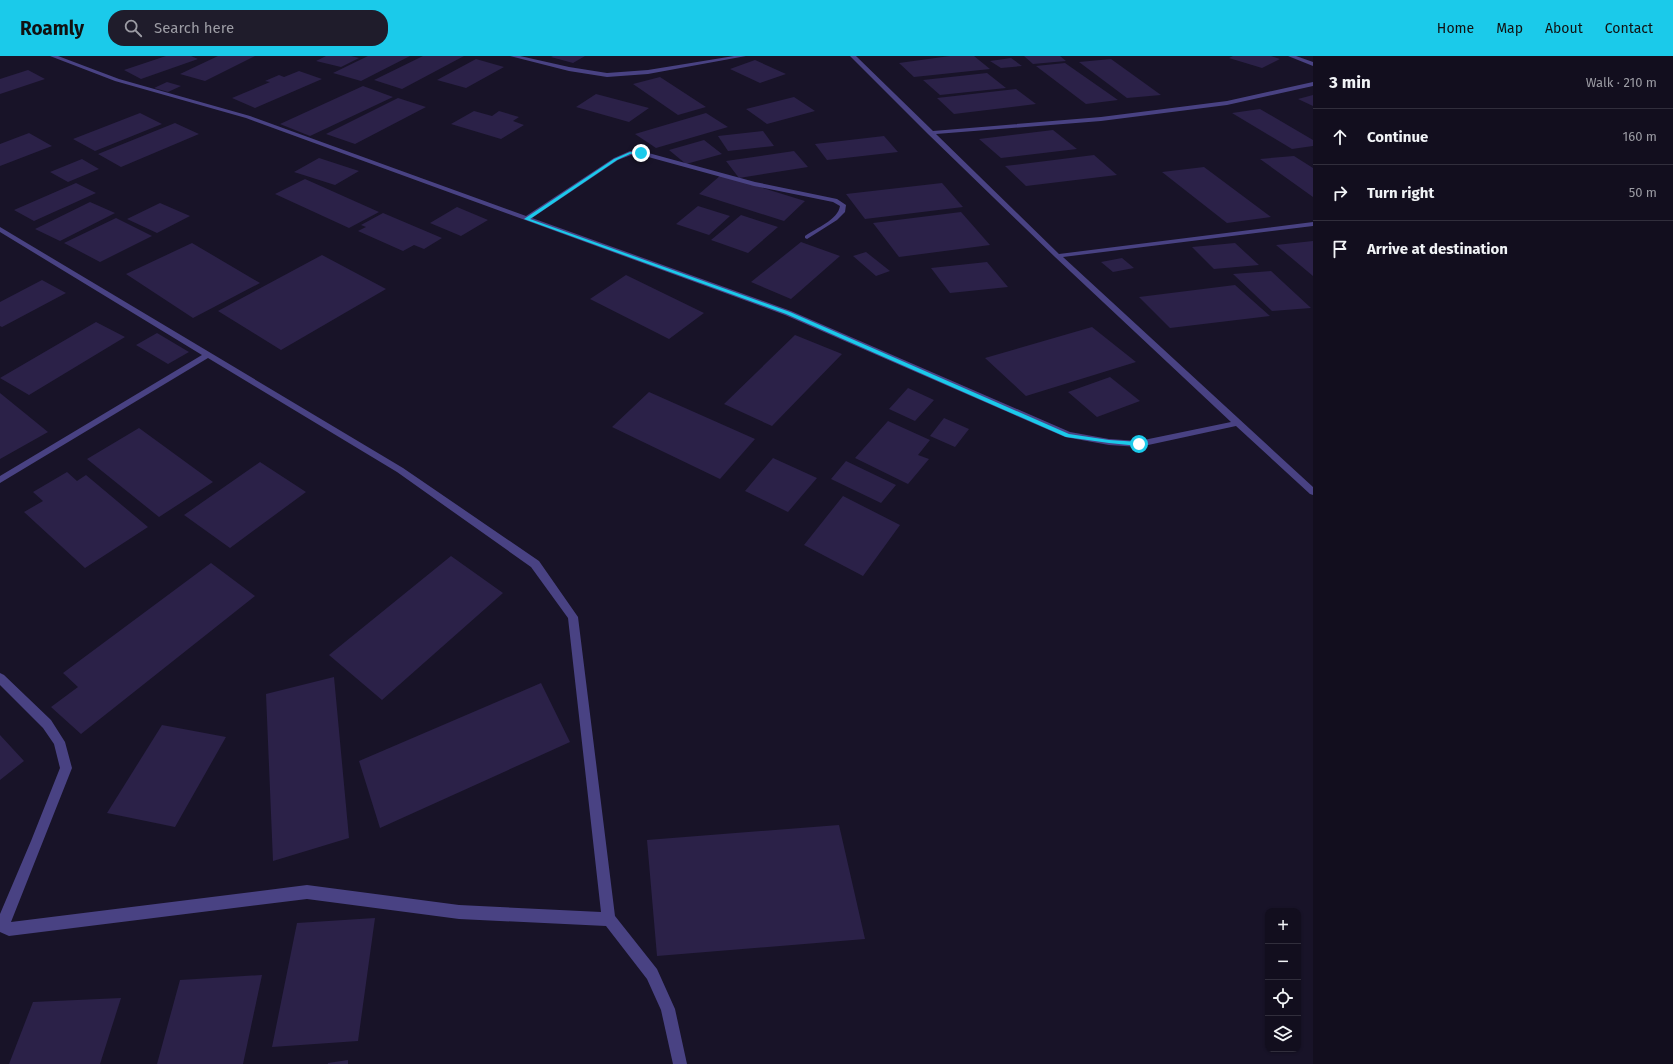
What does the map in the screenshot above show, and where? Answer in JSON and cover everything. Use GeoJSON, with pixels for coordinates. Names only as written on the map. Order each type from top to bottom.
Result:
{"type":"FeatureCollection","features":[{"type":"Feature","properties":{"kind":"street"},"geometry":{"type":"LineString","coordinates":[[53,56],[117,80],[248,118],[788,313],[1068,435],[1109,442],[1139,444],[1238,423]]}},
{"type":"Feature","properties":{"kind":"street"},"geometry":{"type":"LineString","coordinates":[[513,56],[569,69],[607,75],[648,72],[743,56]]}},
{"type":"Feature","properties":{"kind":"street"},"geometry":{"type":"LineString","coordinates":[[853,56],[1057,256],[1313,492]]}},
{"type":"Feature","properties":{"kind":"street"},"geometry":{"type":"LineString","coordinates":[[1290,56],[1313,64]]}},
{"type":"Feature","properties":{"kind":"street"},"geometry":{"type":"LineString","coordinates":[[930,133],[1101,119],[1227,103],[1313,84]]}},
{"type":"Feature","properties":{"kind":"street"},"geometry":{"type":"LineString","coordinates":[[526,219],[616,160],[630,153],[641,153],[754,184],[835,200],[842,205],[842,212],[835,219],[807,237]]}},
{"type":"Feature","properties":{"kind":"street"},"geometry":{"type":"LineString","coordinates":[[1057,256],[1313,224]]}},
{"type":"Feature","properties":{"kind":"street"},"geometry":{"type":"LineString","coordinates":[[0,229],[400,470],[535,564],[574,617],[610,920],[652,974],[668,1009],[680,1064]]}},
{"type":"Feature","properties":{"kind":"street"},"geometry":{"type":"LineString","coordinates":[[0,480],[209,354]]}},
{"type":"Feature","properties":{"kind":"street"},"geometry":{"type":"LineString","coordinates":[[0,678],[47,724],[59,742],[66,768],[37,843],[5,918],[4,927],[9,929],[307,892],[459,912],[610,920]]}},
{"type":"Feature","properties":{"kind":"building"},"geometry":{"type":"Polygon","coordinates":[[[166,56],[191,56],[198,59],[141,79],[124,70],[166,56]]]}},
{"type":"Feature","properties":{"kind":"building"},"geometry":{"type":"Polygon","coordinates":[[[218,56],[255,56],[205,81],[180,74],[218,56]]]}},
{"type":"Feature","properties":{"kind":"building"},"geometry":{"type":"Polygon","coordinates":[[[326,56],[351,56],[359,58],[341,67],[316,61],[326,56]]]}},
{"type":"Feature","properties":{"kind":"building"},"geometry":{"type":"Polygon","coordinates":[[[368,56],[410,56],[361,81],[333,73],[368,56]]]}},
{"type":"Feature","properties":{"kind":"building"},"geometry":{"type":"Polygon","coordinates":[[[423,56],[464,56],[402,89],[374,80],[423,56]]]}},
{"type":"Feature","properties":{"kind":"building"},"geometry":{"type":"Polygon","coordinates":[[[585,56],[573,63],[551,57],[585,56]]]}},
{"type":"Feature","properties":{"kind":"building"},"geometry":{"type":"Polygon","coordinates":[[[950,56],[974,56],[990,69],[914,77],[899,63],[950,56]]]}},
{"type":"Feature","properties":{"kind":"building"},"geometry":{"type":"Polygon","coordinates":[[[1024,56],[1060,56],[1066,61],[1033,64],[1024,56]]]}},
{"type":"Feature","properties":{"kind":"building"},"geometry":{"type":"Polygon","coordinates":[[[1233,56],[1271,56],[1280,59],[1262,68],[1229,58],[1233,56]]]}},
{"type":"Feature","properties":{"kind":"building"},"geometry":{"type":"Polygon","coordinates":[[[1011,58],[1022,66],[1001,68],[990,61],[1011,58]]]}},
{"type":"Feature","properties":{"kind":"building"},"geometry":{"type":"Polygon","coordinates":[[[476,59],[504,67],[466,88],[437,80],[476,59]]]}},
{"type":"Feature","properties":{"kind":"building"},"geometry":{"type":"Polygon","coordinates":[[[1111,59],[1161,95],[1127,98],[1079,62],[1111,59]]]}},
{"type":"Feature","properties":{"kind":"building"},"geometry":{"type":"Polygon","coordinates":[[[755,60],[786,74],[760,83],[730,69],[755,60]]]}},
{"type":"Feature","properties":{"kind":"building"},"geometry":{"type":"Polygon","coordinates":[[[1065,63],[1118,100],[1086,104],[1036,66],[1065,63]]]}},
{"type":"Feature","properties":{"kind":"building"},"geometry":{"type":"Polygon","coordinates":[[[28,70],[45,79],[0,94],[0,79],[28,70]]]}},
{"type":"Feature","properties":{"kind":"building"},"geometry":{"type":"Polygon","coordinates":[[[299,71],[322,79],[255,108],[232,98],[270,82],[265,81],[279,75],[284,77],[299,71]]]}},
{"type":"Feature","properties":{"kind":"building"},"geometry":{"type":"Polygon","coordinates":[[[987,73],[1006,88],[940,95],[923,80],[987,73]]]}},
{"type":"Feature","properties":{"kind":"building"},"geometry":{"type":"Polygon","coordinates":[[[660,77],[706,107],[678,115],[633,84],[660,77]]]}},
{"type":"Feature","properties":{"kind":"building"},"geometry":{"type":"Polygon","coordinates":[[[167,82],[181,86],[168,92],[154,88],[167,82]]]}},
{"type":"Feature","properties":{"kind":"building"},"geometry":{"type":"Polygon","coordinates":[[[363,86],[393,97],[310,136],[280,124],[363,86]]]}},
{"type":"Feature","properties":{"kind":"building"},"geometry":{"type":"Polygon","coordinates":[[[1016,89],[1036,104],[954,114],[937,98],[1016,89]]]}},
{"type":"Feature","properties":{"kind":"building"},"geometry":{"type":"Polygon","coordinates":[[[596,94],[649,108],[629,122],[576,107],[596,94]]]}},
{"type":"Feature","properties":{"kind":"building"},"geometry":{"type":"Polygon","coordinates":[[[1313,95],[1313,106],[1298,99],[1313,95]]]}},
{"type":"Feature","properties":{"kind":"building"},"geometry":{"type":"Polygon","coordinates":[[[794,97],[815,111],[767,124],[746,109],[794,97]]]}},
{"type":"Feature","properties":{"kind":"building"},"geometry":{"type":"Polygon","coordinates":[[[398,98],[426,107],[355,144],[326,134],[398,98]]]}},
{"type":"Feature","properties":{"kind":"building"},"geometry":{"type":"Polygon","coordinates":[[[1260,109],[1313,140],[1313,146],[1292,149],[1232,113],[1260,109]]]}},
{"type":"Feature","properties":{"kind":"building"},"geometry":{"type":"Polygon","coordinates":[[[474,111],[492,116],[499,111],[519,117],[513,121],[524,125],[501,139],[451,124],[474,111]]]}},
{"type":"Feature","properties":{"kind":"building"},"geometry":{"type":"Polygon","coordinates":[[[140,113],[162,124],[95,151],[73,139],[140,113]]]}},
{"type":"Feature","properties":{"kind":"building"},"geometry":{"type":"Polygon","coordinates":[[[706,113],[728,127],[656,148],[635,134],[706,113]]]}},
{"type":"Feature","properties":{"kind":"building"},"geometry":{"type":"Polygon","coordinates":[[[175,123],[199,134],[121,167],[98,154],[175,123]]]}},
{"type":"Feature","properties":{"kind":"building"},"geometry":{"type":"Polygon","coordinates":[[[1053,130],[1077,149],[1001,158],[979,139],[1053,130]]]}},
{"type":"Feature","properties":{"kind":"building"},"geometry":{"type":"Polygon","coordinates":[[[763,131],[774,146],[728,151],[718,136],[763,131]]]}},
{"type":"Feature","properties":{"kind":"building"},"geometry":{"type":"Polygon","coordinates":[[[29,133],[52,146],[0,166],[0,144],[29,133]]]}},
{"type":"Feature","properties":{"kind":"building"},"geometry":{"type":"Polygon","coordinates":[[[884,136],[898,152],[827,160],[815,144],[884,136]]]}},
{"type":"Feature","properties":{"kind":"building"},"geometry":{"type":"Polygon","coordinates":[[[704,140],[722,154],[686,164],[669,150],[704,140]]]}},
{"type":"Feature","properties":{"kind":"building"},"geometry":{"type":"Polygon","coordinates":[[[794,151],[808,167],[739,178],[726,161],[794,151]]]}},
{"type":"Feature","properties":{"kind":"building"},"geometry":{"type":"Polygon","coordinates":[[[1094,155],[1117,175],[1026,186],[1005,166],[1094,155]]]}},
{"type":"Feature","properties":{"kind":"building"},"geometry":{"type":"Polygon","coordinates":[[[1294,156],[1313,168],[1313,197],[1260,159],[1294,156]]]}},
{"type":"Feature","properties":{"kind":"building"},"geometry":{"type":"Polygon","coordinates":[[[319,158],[359,171],[335,185],[294,172],[319,158]]]}},
{"type":"Feature","properties":{"kind":"building"},"geometry":{"type":"Polygon","coordinates":[[[82,159],[99,169],[68,182],[50,172],[82,159]]]}},
{"type":"Feature","properties":{"kind":"building"},"geometry":{"type":"Polygon","coordinates":[[[1204,167],[1271,217],[1227,223],[1162,172],[1204,167]]]}},
{"type":"Feature","properties":{"kind":"building"},"geometry":{"type":"Polygon","coordinates":[[[721,175],[805,201],[784,221],[699,194],[721,175]]]}},
{"type":"Feature","properties":{"kind":"building"},"geometry":{"type":"Polygon","coordinates":[[[305,179],[379,212],[349,228],[275,194],[305,179]]]}},
{"type":"Feature","properties":{"kind":"building"},"geometry":{"type":"Polygon","coordinates":[[[76,183],[96,193],[34,221],[14,210],[76,183]]]}},
{"type":"Feature","properties":{"kind":"building"},"geometry":{"type":"Polygon","coordinates":[[[942,183],[963,207],[865,219],[846,194],[942,183]]]}},
{"type":"Feature","properties":{"kind":"building"},"geometry":{"type":"Polygon","coordinates":[[[90,202],[115,213],[60,241],[35,229],[90,202]]]}},
{"type":"Feature","properties":{"kind":"building"},"geometry":{"type":"Polygon","coordinates":[[[160,203],[190,216],[157,233],[127,219],[160,203]]]}},
{"type":"Feature","properties":{"kind":"building"},"geometry":{"type":"Polygon","coordinates":[[[698,206],[730,216],[709,235],[676,224],[698,206]]]}},
{"type":"Feature","properties":{"kind":"building"},"geometry":{"type":"Polygon","coordinates":[[[457,207],[488,220],[461,236],[430,223],[457,207]]]}},
{"type":"Feature","properties":{"kind":"building"},"geometry":{"type":"Polygon","coordinates":[[[961,212],[990,245],[899,257],[873,223],[961,212]]]}},
{"type":"Feature","properties":{"kind":"building"},"geometry":{"type":"Polygon","coordinates":[[[383,213],[442,238],[424,249],[414,245],[403,251],[358,231],[366,227],[361,225],[383,213]]]}},
{"type":"Feature","properties":{"kind":"building"},"geometry":{"type":"Polygon","coordinates":[[[741,215],[778,227],[748,253],[711,240],[741,215]]]}},
{"type":"Feature","properties":{"kind":"building"},"geometry":{"type":"Polygon","coordinates":[[[116,218],[152,236],[100,262],[64,243],[116,218]]]}},
{"type":"Feature","properties":{"kind":"building"},"geometry":{"type":"Polygon","coordinates":[[[1313,241],[1313,276],[1276,245],[1313,241]]]}},
{"type":"Feature","properties":{"kind":"building"},"geometry":{"type":"Polygon","coordinates":[[[801,242],[840,256],[791,299],[751,282],[801,242]]]}},
{"type":"Feature","properties":{"kind":"building"},"geometry":{"type":"Polygon","coordinates":[[[192,243],[260,283],[193,318],[126,274],[192,243]]]}},
{"type":"Feature","properties":{"kind":"building"},"geometry":{"type":"Polygon","coordinates":[[[1235,243],[1259,265],[1214,269],[1192,247],[1235,243]]]}},
{"type":"Feature","properties":{"kind":"building"},"geometry":{"type":"Polygon","coordinates":[[[866,252],[890,271],[876,276],[853,256],[866,252]]]}},
{"type":"Feature","properties":{"kind":"building"},"geometry":{"type":"Polygon","coordinates":[[[322,255],[386,289],[281,350],[218,311],[322,255]]]}},
{"type":"Feature","properties":{"kind":"building"},"geometry":{"type":"Polygon","coordinates":[[[1122,258],[1134,268],[1113,272],[1101,262],[1122,258]]]}},
{"type":"Feature","properties":{"kind":"building"},"geometry":{"type":"Polygon","coordinates":[[[987,262],[1008,287],[950,293],[931,268],[987,262]]]}},
{"type":"Feature","properties":{"kind":"building"},"geometry":{"type":"Polygon","coordinates":[[[1271,271],[1311,308],[1272,311],[1233,274],[1271,271]]]}},
{"type":"Feature","properties":{"kind":"building"},"geometry":{"type":"Polygon","coordinates":[[[626,275],[704,313],[669,339],[590,299],[626,275]]]}},
{"type":"Feature","properties":{"kind":"building"},"geometry":{"type":"Polygon","coordinates":[[[42,280],[66,293],[2,327],[0,326],[0,302],[42,280]]]}},
{"type":"Feature","properties":{"kind":"building"},"geometry":{"type":"Polygon","coordinates":[[[1235,285],[1270,316],[1170,328],[1139,297],[1235,285]]]}},
{"type":"Feature","properties":{"kind":"building"},"geometry":{"type":"Polygon","coordinates":[[[96,322],[125,337],[29,395],[0,378],[96,322]]]}},
{"type":"Feature","properties":{"kind":"building"},"geometry":{"type":"Polygon","coordinates":[[[1092,327],[1136,362],[1026,396],[985,358],[1092,327]]]}},
{"type":"Feature","properties":{"kind":"building"},"geometry":{"type":"Polygon","coordinates":[[[157,333],[189,352],[168,364],[136,345],[157,333]]]}},
{"type":"Feature","properties":{"kind":"building"},"geometry":{"type":"Polygon","coordinates":[[[795,335],[842,354],[772,426],[724,404],[795,335]]]}},
{"type":"Feature","properties":{"kind":"building"},"geometry":{"type":"Polygon","coordinates":[[[1110,377],[1140,401],[1097,417],[1068,392],[1110,377]]]}},
{"type":"Feature","properties":{"kind":"building"},"geometry":{"type":"Polygon","coordinates":[[[908,388],[934,400],[915,421],[889,409],[908,388]]]}},
{"type":"Feature","properties":{"kind":"building"},"geometry":{"type":"Polygon","coordinates":[[[649,392],[755,439],[720,479],[612,427],[649,392]]]}},
{"type":"Feature","properties":{"kind":"building"},"geometry":{"type":"Polygon","coordinates":[[[0,393],[48,432],[0,459],[0,393]]]}},
{"type":"Feature","properties":{"kind":"building"},"geometry":{"type":"Polygon","coordinates":[[[944,418],[969,429],[955,447],[930,436],[944,418]]]}},
{"type":"Feature","properties":{"kind":"building"},"geometry":{"type":"Polygon","coordinates":[[[888,421],[930,440],[918,455],[929,459],[908,484],[855,458],[888,421]]]}},
{"type":"Feature","properties":{"kind":"building"},"geometry":{"type":"Polygon","coordinates":[[[139,428],[213,482],[159,517],[87,459],[139,428]]]}},
{"type":"Feature","properties":{"kind":"building"},"geometry":{"type":"Polygon","coordinates":[[[773,458],[817,478],[788,512],[745,491],[773,458]]]}},
{"type":"Feature","properties":{"kind":"building"},"geometry":{"type":"Polygon","coordinates":[[[846,461],[896,485],[881,503],[831,479],[846,461]]]}},
{"type":"Feature","properties":{"kind":"building"},"geometry":{"type":"Polygon","coordinates":[[[260,462],[306,492],[230,548],[184,515],[260,462]]]}},
{"type":"Feature","properties":{"kind":"building"},"geometry":{"type":"Polygon","coordinates":[[[67,472],[77,481],[86,475],[148,527],[85,568],[24,512],[43,501],[33,492],[67,472]]]}},
{"type":"Feature","properties":{"kind":"building"},"geometry":{"type":"Polygon","coordinates":[[[843,496],[900,525],[863,576],[804,545],[843,496]]]}},
{"type":"Feature","properties":{"kind":"building"},"geometry":{"type":"Polygon","coordinates":[[[451,556],[503,593],[382,700],[329,655],[451,556]]]}},
{"type":"Feature","properties":{"kind":"building"},"geometry":{"type":"Polygon","coordinates":[[[211,563],[255,596],[81,734],[51,707],[78,687],[63,673],[211,563]]]}},
{"type":"Feature","properties":{"kind":"building"},"geometry":{"type":"Polygon","coordinates":[[[334,677],[349,838],[273,861],[266,694],[334,677]]]}},
{"type":"Feature","properties":{"kind":"building"},"geometry":{"type":"Polygon","coordinates":[[[541,683],[570,742],[380,828],[359,761],[541,683]]]}},
{"type":"Feature","properties":{"kind":"building"},"geometry":{"type":"Polygon","coordinates":[[[162,725],[226,737],[175,827],[107,813],[162,725]]]}},
{"type":"Feature","properties":{"kind":"building"},"geometry":{"type":"Polygon","coordinates":[[[0,735],[24,761],[0,780],[0,735]]]}},
{"type":"Feature","properties":{"kind":"building"},"geometry":{"type":"Polygon","coordinates":[[[839,825],[865,939],[657,956],[647,840],[839,825]]]}},
{"type":"Feature","properties":{"kind":"building"},"geometry":{"type":"Polygon","coordinates":[[[375,918],[358,1041],[272,1047],[297,923],[375,918]]]}},
{"type":"Feature","properties":{"kind":"building"},"geometry":{"type":"Polygon","coordinates":[[[262,975],[243,1064],[157,1064],[180,980],[262,975]]]}},
{"type":"Feature","properties":{"kind":"building"},"geometry":{"type":"Polygon","coordinates":[[[121,998],[100,1064],[9,1064],[33,1002],[121,998]]]}},
{"type":"Feature","properties":{"kind":"building"},"geometry":{"type":"Polygon","coordinates":[[[348,1060],[348,1064],[328,1064],[328,1063],[348,1060]]]}},
{"type":"Feature","properties":{"kind":"route"},"geometry":{"type":"LineString","coordinates":[[641,153],[630,153],[616,160],[526,219],[788,313],[1068,435],[1109,442],[1139,444]]}}]}
